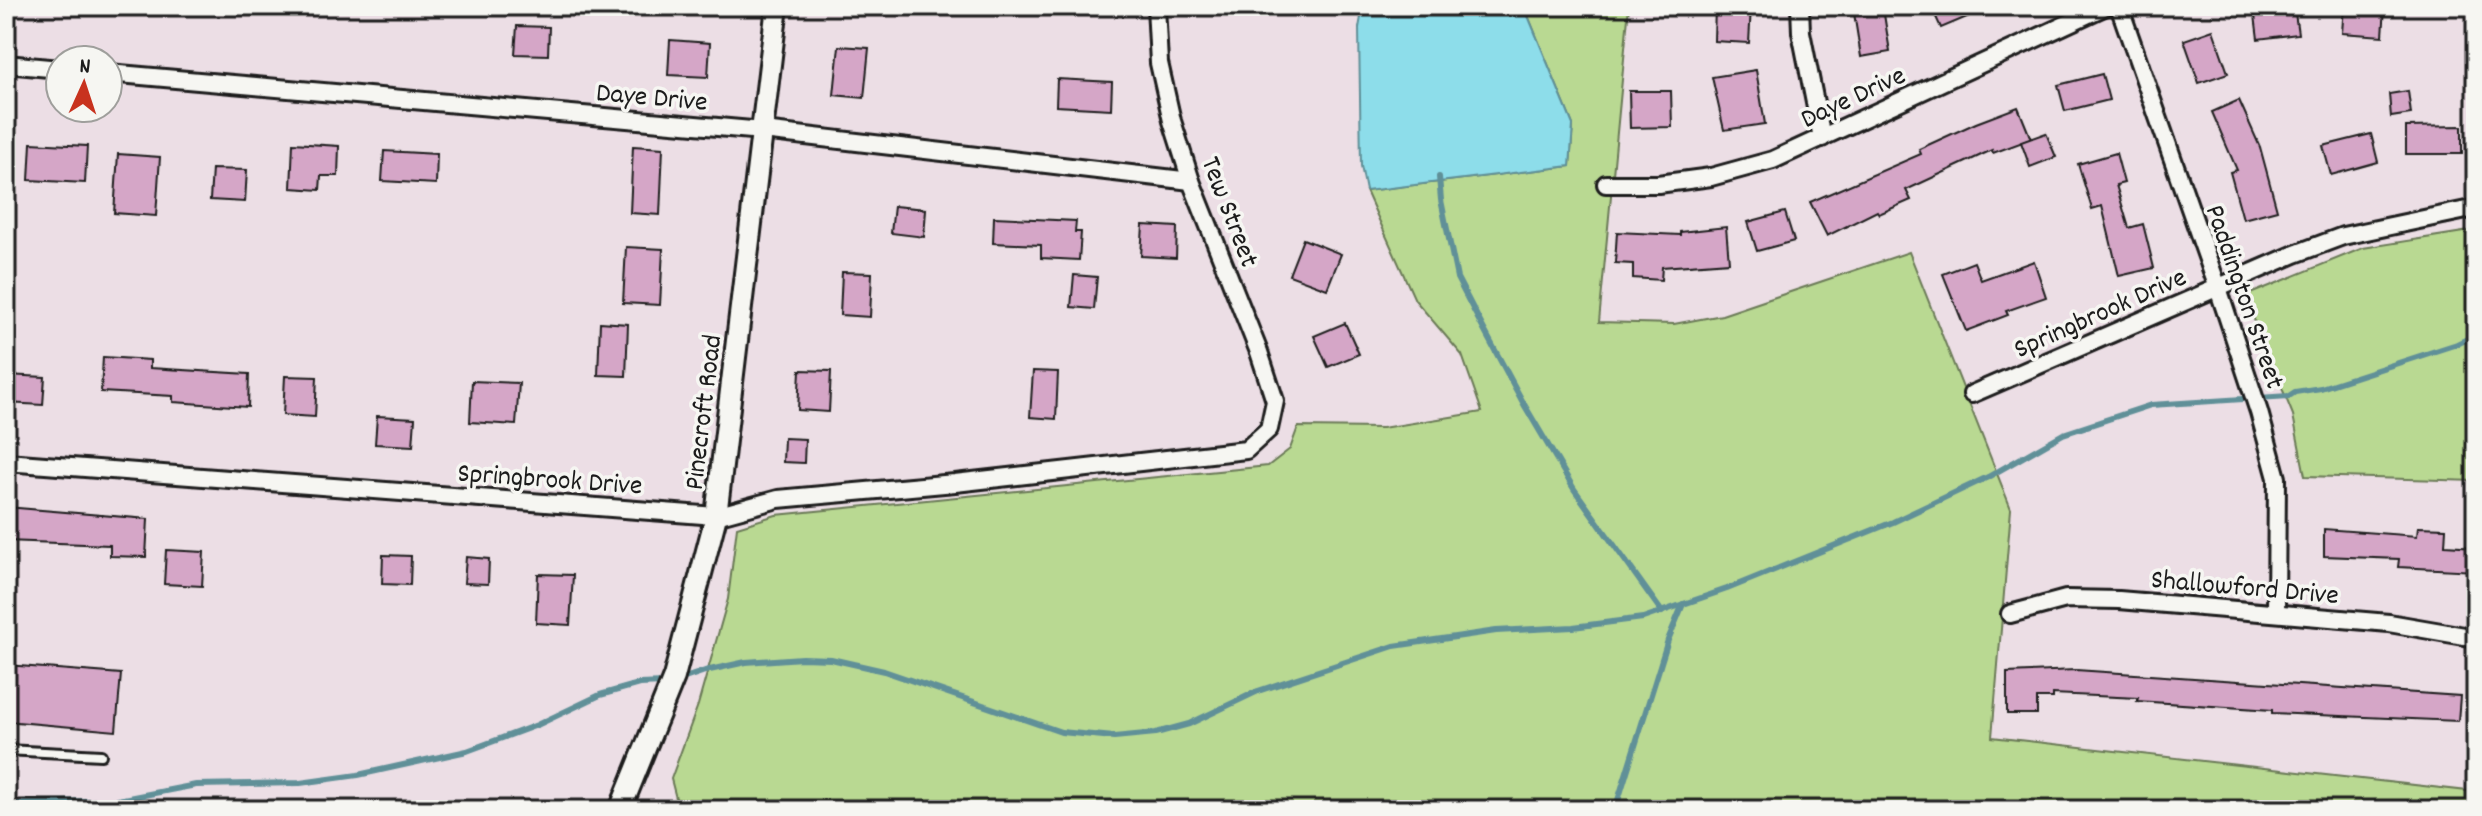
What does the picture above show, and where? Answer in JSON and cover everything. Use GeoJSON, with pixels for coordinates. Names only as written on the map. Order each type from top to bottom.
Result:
{"type":"FeatureCollection","features":[{"type":"Feature","properties":{"kind":"street","name":"Pinecroft Road"},"geometry":{"type":"LineString","coordinates":[[620,810],[674,677],[716,516],[777,6]]}},
{"type":"Feature","properties":{"kind":"street","name":"Tew Street"},"geometry":{"type":"LineString","coordinates":[[1156,6],[1159,63],[1172,121],[1191,181],[1259,352],[1275,401],[1269,429]]}},
{"type":"Feature","properties":{"kind":"street"},"geometry":{"type":"LineString","coordinates":[[1800,6],[1801,32],[1822,138]]}},
{"type":"Feature","properties":{"kind":"street","name":"Daye Drive"},"geometry":{"type":"LineString","coordinates":[[1606,184],[1658,184],[1711,177],[1773,160],[2106,6]]}},
{"type":"Feature","properties":{"kind":"street","name":"Paddington Street"},"geometry":{"type":"LineString","coordinates":[[2119,6],[2218,288],[2277,478],[2276,612]]}},
{"type":"Feature","properties":{"kind":"street"},"geometry":{"type":"LineString","coordinates":[[6,64],[44,68]]}},
{"type":"Feature","properties":{"kind":"street","name":"Daye Drive"},"geometry":{"type":"LineString","coordinates":[[124,74],[763,131],[1191,181]]}},
{"type":"Feature","properties":{"kind":"street","name":"Springbrook Drive"},"geometry":{"type":"LineString","coordinates":[[1972,394],[2343,236],[2476,208]]}},
{"type":"Feature","properties":{"kind":"street","name":"Springbrook Drive"},"geometry":{"type":"LineString","coordinates":[[6,462],[716,516],[778,499],[955,483],[1246,450],[1269,429]]}},
{"type":"Feature","properties":{"kind":"street","name":"Shallowford Drive"},"geometry":{"type":"LineString","coordinates":[[2010,614],[2066,599],[2276,612],[2389,623],[2476,638]]}},
{"type":"Feature","properties":{"kind":"lane"},"geometry":{"type":"LineString","coordinates":[[6,750],[101,755]]}},
{"type":"Feature","properties":{"kind":"green space"},"geometry":{"type":"Polygon","coordinates":[[[1524,6],[1629,6],[1599,322],[1674,324],[1722,315],[1909,252],[2011,509],[1992,737],[2476,792],[2476,810],[679,810],[671,779],[698,705],[728,599],[737,527],[776,515],[1268,466],[1290,449],[1298,427],[1382,428],[1482,412],[1462,355],[1415,300],[1366,191],[1570,166],[1573,125],[1524,6]]]}},
{"type":"Feature","properties":{"kind":"green space"},"geometry":{"type":"Polygon","coordinates":[[[2476,230],[2476,481],[2305,476],[2293,415],[2249,307],[2250,294],[2363,248],[2476,230]]]}},
{"type":"Feature","properties":{"kind":"water"},"geometry":{"type":"Polygon","coordinates":[[[1363,6],[1524,6],[1573,125],[1570,166],[1366,191],[1361,166],[1359,28],[1363,6]]]}},
{"type":"Feature","properties":{"kind":"building"},"geometry":{"type":"Polygon","coordinates":[[[1715,6],[1751,6],[1749,43],[1714,41],[1715,6]]]}},
{"type":"Feature","properties":{"kind":"building"},"geometry":{"type":"Polygon","coordinates":[[[1931,6],[1993,6],[1941,28],[1931,6]]]}},
{"type":"Feature","properties":{"kind":"building"},"geometry":{"type":"Polygon","coordinates":[[[2294,6],[2298,34],[2258,39],[2254,7],[2294,6]]]}},
{"type":"Feature","properties":{"kind":"building"},"geometry":{"type":"Polygon","coordinates":[[[2344,6],[2385,7],[2383,36],[2342,33],[2344,6]]]}},
{"type":"Feature","properties":{"kind":"building"},"geometry":{"type":"Polygon","coordinates":[[[1883,8],[1890,52],[1861,57],[1854,13],[1883,8]]]}},
{"type":"Feature","properties":{"kind":"building"},"geometry":{"type":"Polygon","coordinates":[[[517,26],[549,27],[548,55],[515,54],[517,26]]]}},
{"type":"Feature","properties":{"kind":"building"},"geometry":{"type":"Polygon","coordinates":[[[2213,30],[2228,73],[2199,83],[2184,40],[2213,30]]]}},
{"type":"Feature","properties":{"kind":"building"},"geometry":{"type":"Polygon","coordinates":[[[670,40],[710,43],[708,77],[668,75],[670,40]]]}},
{"type":"Feature","properties":{"kind":"building"},"geometry":{"type":"Polygon","coordinates":[[[839,46],[869,48],[864,98],[834,95],[839,46]]]}},
{"type":"Feature","properties":{"kind":"building"},"geometry":{"type":"Polygon","coordinates":[[[1756,70],[1765,124],[1724,130],[1712,77],[1756,70]]]}},
{"type":"Feature","properties":{"kind":"building"},"geometry":{"type":"Polygon","coordinates":[[[2102,74],[2109,100],[2065,111],[2058,85],[2102,74]]]}},
{"type":"Feature","properties":{"kind":"building"},"geometry":{"type":"Polygon","coordinates":[[[1057,79],[1112,82],[1111,109],[1056,106],[1057,79]]]}},
{"type":"Feature","properties":{"kind":"building"},"geometry":{"type":"Polygon","coordinates":[[[1629,91],[1671,91],[1672,127],[1630,128],[1629,91]]]}},
{"type":"Feature","properties":{"kind":"building"},"geometry":{"type":"Polygon","coordinates":[[[2408,91],[2411,114],[2391,117],[2389,94],[2408,91]]]}},
{"type":"Feature","properties":{"kind":"building"},"geometry":{"type":"Polygon","coordinates":[[[2239,100],[2260,147],[2277,210],[2243,219],[2230,172],[2237,170],[2212,112],[2239,100]]]}},
{"type":"Feature","properties":{"kind":"building"},"geometry":{"type":"Polygon","coordinates":[[[2018,107],[2031,139],[1993,153],[1992,150],[1906,190],[1911,200],[1879,214],[1877,211],[1827,236],[1810,202],[1921,154],[1919,149],[2018,107]]]}},
{"type":"Feature","properties":{"kind":"building"},"geometry":{"type":"Polygon","coordinates":[[[2462,126],[2462,154],[2406,154],[2406,127],[2462,126]]]}},
{"type":"Feature","properties":{"kind":"building"},"geometry":{"type":"Polygon","coordinates":[[[2046,133],[2056,157],[2030,167],[2021,142],[2046,133]]]}},
{"type":"Feature","properties":{"kind":"building"},"geometry":{"type":"Polygon","coordinates":[[[2371,134],[2378,162],[2331,175],[2323,146],[2371,134]]]}},
{"type":"Feature","properties":{"kind":"building"},"geometry":{"type":"Polygon","coordinates":[[[31,143],[87,146],[85,183],[29,180],[31,143]]]}},
{"type":"Feature","properties":{"kind":"building"},"geometry":{"type":"Polygon","coordinates":[[[293,143],[339,146],[338,176],[321,176],[320,190],[291,188],[293,143]]]}},
{"type":"Feature","properties":{"kind":"building"},"geometry":{"type":"Polygon","coordinates":[[[633,146],[663,148],[660,215],[630,213],[633,146]]]}},
{"type":"Feature","properties":{"kind":"building"},"geometry":{"type":"Polygon","coordinates":[[[384,151],[437,154],[436,184],[382,181],[384,151]]]}},
{"type":"Feature","properties":{"kind":"building"},"geometry":{"type":"Polygon","coordinates":[[[2116,153],[2124,183],[2116,185],[2129,228],[2143,224],[2154,268],[2119,276],[2102,206],[2092,209],[2078,164],[2116,153]]]}},
{"type":"Feature","properties":{"kind":"building"},"geometry":{"type":"Polygon","coordinates":[[[118,154],[160,157],[156,216],[114,213],[118,154]]]}},
{"type":"Feature","properties":{"kind":"building"},"geometry":{"type":"Polygon","coordinates":[[[212,169],[247,170],[245,202],[210,200],[212,169]]]}},
{"type":"Feature","properties":{"kind":"building"},"geometry":{"type":"Polygon","coordinates":[[[894,206],[926,209],[924,237],[891,233],[894,206]]]}},
{"type":"Feature","properties":{"kind":"building"},"geometry":{"type":"Polygon","coordinates":[[[1785,212],[1794,241],[1757,251],[1748,222],[1785,212]]]}},
{"type":"Feature","properties":{"kind":"building"},"geometry":{"type":"Polygon","coordinates":[[[994,217],[1076,221],[1075,232],[1081,232],[1079,260],[1041,258],[1041,245],[993,243],[994,217]]]}},
{"type":"Feature","properties":{"kind":"building"},"geometry":{"type":"Polygon","coordinates":[[[1143,225],[1177,227],[1176,258],[1141,256],[1143,225]]]}},
{"type":"Feature","properties":{"kind":"building"},"geometry":{"type":"Polygon","coordinates":[[[1726,227],[1729,262],[1662,267],[1661,280],[1633,278],[1633,264],[1615,263],[1617,232],[1680,235],[1680,232],[1726,227]]]}},
{"type":"Feature","properties":{"kind":"building"},"geometry":{"type":"Polygon","coordinates":[[[1303,239],[1341,254],[1327,289],[1289,275],[1303,239]]]}},
{"type":"Feature","properties":{"kind":"building"},"geometry":{"type":"Polygon","coordinates":[[[626,247],[663,249],[660,305],[623,303],[626,247]]]}},
{"type":"Feature","properties":{"kind":"building"},"geometry":{"type":"Polygon","coordinates":[[[2034,261],[2046,297],[2006,311],[2008,315],[1966,331],[1943,274],[1974,262],[1981,280],[2034,261]]]}},
{"type":"Feature","properties":{"kind":"building"},"geometry":{"type":"Polygon","coordinates":[[[842,272],[872,273],[870,317],[840,315],[842,272]]]}},
{"type":"Feature","properties":{"kind":"building"},"geometry":{"type":"Polygon","coordinates":[[[1074,275],[1097,277],[1094,309],[1071,307],[1074,275]]]}},
{"type":"Feature","properties":{"kind":"building"},"geometry":{"type":"Polygon","coordinates":[[[600,322],[628,324],[626,376],[598,375],[600,322]]]}},
{"type":"Feature","properties":{"kind":"building"},"geometry":{"type":"Polygon","coordinates":[[[1345,323],[1359,354],[1328,367],[1314,336],[1345,323]]]}},
{"type":"Feature","properties":{"kind":"building"},"geometry":{"type":"Polygon","coordinates":[[[103,357],[150,360],[150,368],[249,374],[248,407],[173,402],[173,396],[101,392],[103,357]]]}},
{"type":"Feature","properties":{"kind":"building"},"geometry":{"type":"Polygon","coordinates":[[[800,370],[831,371],[829,412],[798,410],[800,370]]]}},
{"type":"Feature","properties":{"kind":"building"},"geometry":{"type":"Polygon","coordinates":[[[1033,371],[1058,372],[1056,419],[1030,417],[1033,371]]]}},
{"type":"Feature","properties":{"kind":"building"},"geometry":{"type":"Polygon","coordinates":[[[6,375],[45,377],[43,405],[6,403],[6,375]]]}},
{"type":"Feature","properties":{"kind":"building"},"geometry":{"type":"Polygon","coordinates":[[[285,376],[317,377],[315,417],[283,415],[285,376]]]}},
{"type":"Feature","properties":{"kind":"building"},"geometry":{"type":"Polygon","coordinates":[[[472,381],[519,383],[516,425],[470,422],[472,381]]]}},
{"type":"Feature","properties":{"kind":"building"},"geometry":{"type":"Polygon","coordinates":[[[377,416],[415,418],[413,446],[375,444],[377,416]]]}},
{"type":"Feature","properties":{"kind":"building"},"geometry":{"type":"Polygon","coordinates":[[[784,438],[805,439],[804,463],[783,462],[784,438]]]}},
{"type":"Feature","properties":{"kind":"building"},"geometry":{"type":"Polygon","coordinates":[[[6,507],[148,519],[146,557],[110,556],[110,545],[6,541],[6,507]]]}},
{"type":"Feature","properties":{"kind":"building"},"geometry":{"type":"Polygon","coordinates":[[[2418,527],[2446,528],[2445,545],[2476,547],[2476,571],[2398,567],[2399,559],[2324,556],[2324,529],[2417,536],[2418,527]]]}},
{"type":"Feature","properties":{"kind":"building"},"geometry":{"type":"Polygon","coordinates":[[[166,550],[204,552],[202,586],[164,584],[166,550]]]}},
{"type":"Feature","properties":{"kind":"building"},"geometry":{"type":"Polygon","coordinates":[[[383,555],[411,556],[410,585],[382,584],[383,555]]]}},
{"type":"Feature","properties":{"kind":"building"},"geometry":{"type":"Polygon","coordinates":[[[466,557],[489,559],[488,584],[464,583],[466,557]]]}},
{"type":"Feature","properties":{"kind":"building"},"geometry":{"type":"Polygon","coordinates":[[[538,574],[573,575],[570,625],[536,623],[538,574]]]}},
{"type":"Feature","properties":{"kind":"building"},"geometry":{"type":"Polygon","coordinates":[[[6,665],[121,674],[116,731],[6,721],[6,665]]]}},
{"type":"Feature","properties":{"kind":"building"},"geometry":{"type":"Polygon","coordinates":[[[2076,670],[2460,696],[2458,721],[2272,713],[2272,710],[2137,701],[2138,698],[2053,694],[2053,698],[2037,698],[2037,714],[2007,714],[2007,673],[2076,670]]]}},
{"type":"Feature","properties":{"kind":"waterway"},"geometry":{"type":"LineString","coordinates":[[1439,177],[1457,278],[1525,406],[1574,489],[1662,612]]}},
{"type":"Feature","properties":{"kind":"waterway"},"geometry":{"type":"LineString","coordinates":[[676,681],[746,662],[831,659],[884,671],[1061,732],[1114,737],[1156,733],[1189,724],[1258,691],[1394,646],[1496,631],[1573,627],[1643,618],[1727,589],[1893,522],[1988,477],[2063,434],[2151,405],[2289,396],[2457,344],[2476,335]]}},
{"type":"Feature","properties":{"kind":"waterway"},"geometry":{"type":"LineString","coordinates":[[1615,810],[1668,640],[1683,604]]}},
{"type":"Feature","properties":{"kind":"waterway"},"geometry":{"type":"LineString","coordinates":[[6,804],[118,800],[196,785],[300,783],[358,775],[467,751],[537,725],[600,695],[639,684],[665,683]]}}]}
